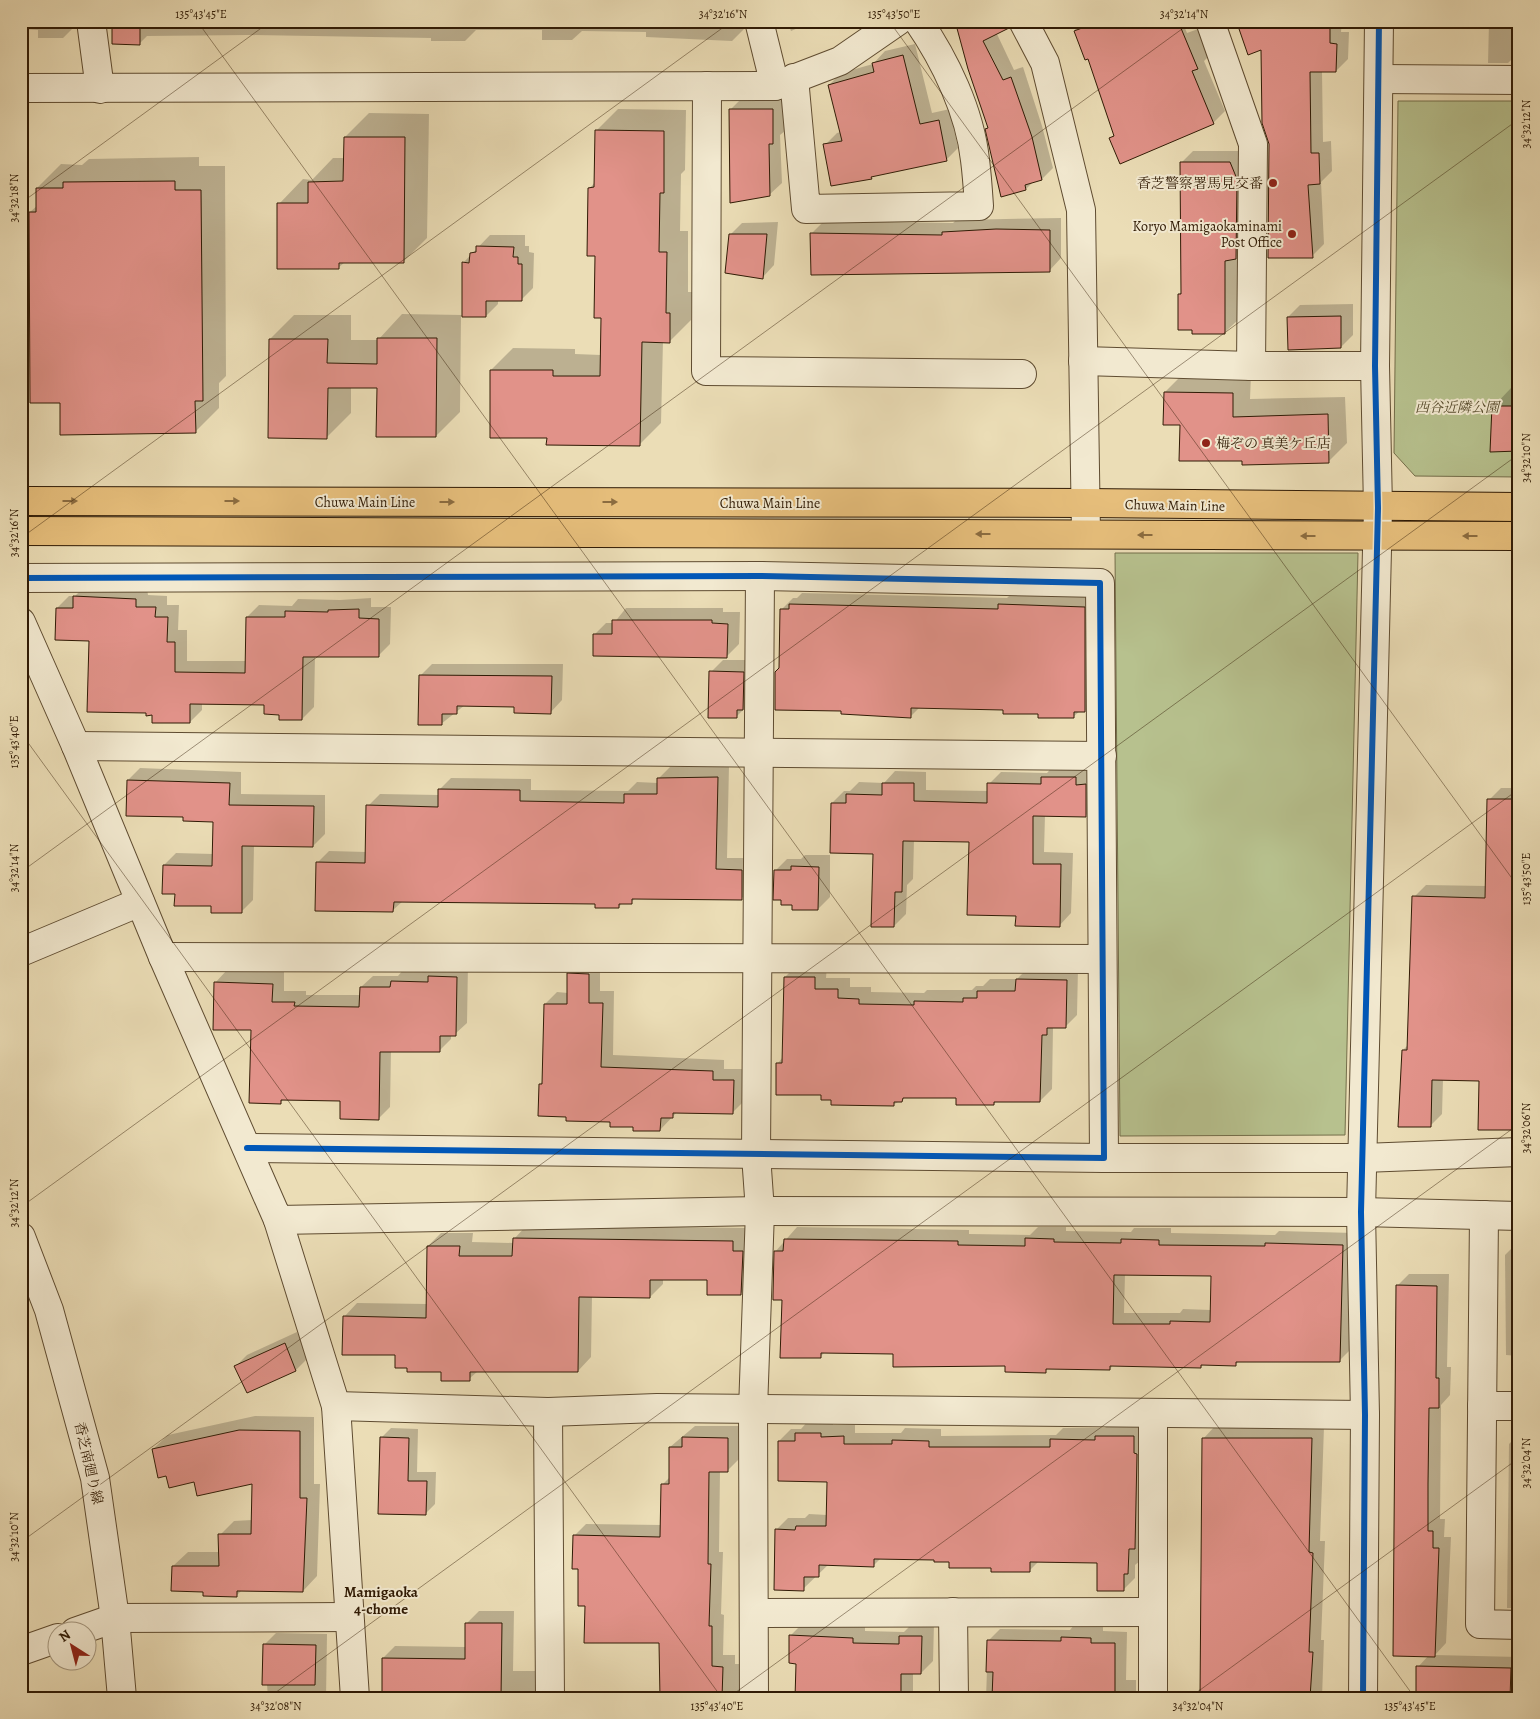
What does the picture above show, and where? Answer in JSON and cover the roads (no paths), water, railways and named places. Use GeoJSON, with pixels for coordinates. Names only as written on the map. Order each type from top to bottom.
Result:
{"type":"FeatureCollection","features":[{"type":"Feature","properties":{"kind":"main road","name":"Chuwa Main Line"},"geometry":{"type":"LineString","coordinates":[[21,501],[1085,503],[1378,508],[1519,507]]}},
{"type":"Feature","properties":{"kind":"main road"},"geometry":{"type":"LineString","coordinates":[[21,531],[1519,536]]}},
{"type":"Feature","properties":{"kind":"street"},"geometry":{"type":"LineString","coordinates":[[91,21],[100,89]]}},
{"type":"Feature","properties":{"kind":"street"},"geometry":{"type":"LineString","coordinates":[[759,21],[785,82],[806,209],[978,206],[975,158],[962,106],[938,50],[918,21]]}},
{"type":"Feature","properties":{"kind":"street"},"geometry":{"type":"LineString","coordinates":[[21,88],[707,86],[785,82],[840,60],[898,21]]}},
{"type":"Feature","properties":{"kind":"street"},"geometry":{"type":"LineString","coordinates":[[1023,21],[1045,63],[1081,210],[1086,534]]}},
{"type":"Feature","properties":{"kind":"street"},"geometry":{"type":"LineString","coordinates":[[1210,21],[1253,144],[1251,366]]}},
{"type":"Feature","properties":{"kind":"street"},"geometry":{"type":"LineString","coordinates":[[1363,1698],[1365,1415],[1361,1212],[1375,536],[1378,508],[1375,366],[1380,79],[1379,21]]}},
{"type":"Feature","properties":{"kind":"street"},"geometry":{"type":"LineString","coordinates":[[1380,79],[1519,80]]}},
{"type":"Feature","properties":{"kind":"street"},"geometry":{"type":"LineString","coordinates":[[707,86],[706,370],[1022,374]]}},
{"type":"Feature","properties":{"kind":"street"},"geometry":{"type":"LineString","coordinates":[[1083,361],[1251,366],[1375,366]]}},
{"type":"Feature","properties":{"kind":"street"},"geometry":{"type":"LineString","coordinates":[[21,578],[760,576],[1100,583],[1104,1158]]}},
{"type":"Feature","properties":{"kind":"street"},"geometry":{"type":"LineString","coordinates":[[754,1698],[754,1410],[760,1211],[756,1155],[760,576]]}},
{"type":"Feature","properties":{"kind":"street"},"geometry":{"type":"LineString","coordinates":[[21,622],[76,746],[163,957],[278,1220],[336,1406],[355,1698]]}},
{"type":"Feature","properties":{"kind":"street"},"geometry":{"type":"LineString","coordinates":[[76,746],[1102,756]]}},
{"type":"Feature","properties":{"kind":"street"},"geometry":{"type":"LineString","coordinates":[[21,952],[140,902]]}},
{"type":"Feature","properties":{"kind":"street"},"geometry":{"type":"LineString","coordinates":[[163,957],[1102,959]]}},
{"type":"Feature","properties":{"kind":"street"},"geometry":{"type":"LineString","coordinates":[[247,1148],[1104,1158],[1363,1158],[1519,1152]]}},
{"type":"Feature","properties":{"kind":"street"},"geometry":{"type":"LineString","coordinates":[[278,1220],[760,1211],[1361,1212],[1519,1216]]}},
{"type":"Feature","properties":{"kind":"street"},"geometry":{"type":"LineString","coordinates":[[1484,1216],[1480,1624],[1519,1625]]}},
{"type":"Feature","properties":{"kind":"street","name":"香芝南廻り線"},"geometry":{"type":"LineString","coordinates":[[21,1237],[49,1310],[95,1478],[115,1618],[122,1698]]}},
{"type":"Feature","properties":{"kind":"street"},"geometry":{"type":"LineString","coordinates":[[336,1406],[548,1412],[657,1408],[1365,1415]]}},
{"type":"Feature","properties":{"kind":"street"},"geometry":{"type":"LineString","coordinates":[[1482,1406],[1519,1406]]}},
{"type":"Feature","properties":{"kind":"street"},"geometry":{"type":"LineString","coordinates":[[548,1412],[550,1698]]}},
{"type":"Feature","properties":{"kind":"street"},"geometry":{"type":"LineString","coordinates":[[1153,1413],[1153,1698]]}},
{"type":"Feature","properties":{"kind":"street"},"geometry":{"type":"LineString","coordinates":[[953,1612],[954,1698]]}},
{"type":"Feature","properties":{"kind":"street"},"geometry":{"type":"LineString","coordinates":[[754,1613],[1153,1612]]}},
{"type":"Feature","properties":{"kind":"street"},"geometry":{"type":"LineString","coordinates":[[98,1624],[115,1618],[349,1617]]}},
{"type":"Feature","properties":{"kind":"street"},"geometry":{"type":"LineString","coordinates":[[21,1651],[48,1642]]}},
{"type":"Feature","properties":{"kind":"place","name":"香芝警察署馬見交番"},"geometry":{"type":"Point","coordinates":[1273,183]}},
{"type":"Feature","properties":{"kind":"place","name":"Koryo Mamigaokaminami Post Office"},"geometry":{"type":"Point","coordinates":[1292,234]}},
{"type":"Feature","properties":{"kind":"place","name":"梅ぞの 真美ケ丘店"},"geometry":{"type":"Point","coordinates":[1206,443]}},
{"type":"Feature","properties":{"kind":"district","name":"Mamigaoka 4-chome"},"geometry":{"type":"Point","coordinates":[381,1600]}},
{"type":"Feature","properties":{"kind":"park label","name":"西谷近隣公園"},"geometry":{"type":"Point","coordinates":[1457,407]}}]}
